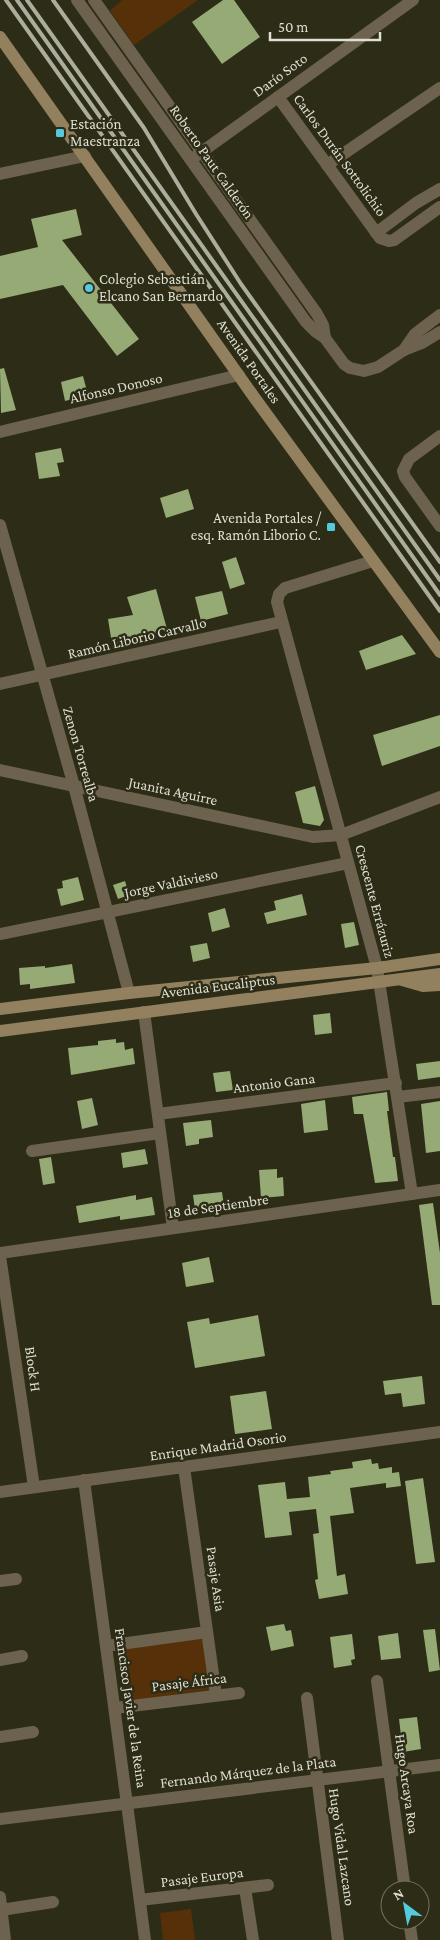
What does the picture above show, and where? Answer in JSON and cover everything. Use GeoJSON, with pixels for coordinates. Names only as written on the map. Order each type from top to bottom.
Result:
{"type":"FeatureCollection","features":[{"type":"Feature","properties":{"kind":"main road","name":"Avenida Portales"},"geometry":{"type":"LineString","coordinates":[[0,37],[239,375],[440,652]]}},
{"type":"Feature","properties":{"kind":"main road","name":"Avenida Eucaliptus"},"geometry":{"type":"LineString","coordinates":[[0,1009],[129,993],[376,968],[440,959]]}},
{"type":"Feature","properties":{"kind":"main road","name":"Avenida Eucaliptus"},"geometry":{"type":"LineString","coordinates":[[0,1031],[440,974]]}},
{"type":"Feature","properties":{"kind":"main road"},"geometry":{"type":"LineString","coordinates":[[398,978],[418,985],[440,985]]}},
{"type":"Feature","properties":{"kind":"street","name":"Roberto Paut Calderón"},"geometry":{"type":"LineString","coordinates":[[77,0],[306,322],[325,338],[344,364],[357,371],[378,367],[404,350],[422,343],[440,332]]}},
{"type":"Feature","properties":{"kind":"street","name":"Roberto Paut Calderón"},"geometry":{"type":"LineString","coordinates":[[94,0],[321,320],[325,338]]}},
{"type":"Feature","properties":{"kind":"street","name":"Darío Soto"},"geometry":{"type":"LineString","coordinates":[[190,160],[413,0]]}},
{"type":"Feature","properties":{"kind":"street"},"geometry":{"type":"LineString","coordinates":[[327,165],[440,88]]}},
{"type":"Feature","properties":{"kind":"street","name":"Carlos Durán Sottolichio"},"geometry":{"type":"LineString","coordinates":[[278,97],[376,233]]}},
{"type":"Feature","properties":{"kind":"street"},"geometry":{"type":"LineString","coordinates":[[0,174],[85,156]]}},
{"type":"Feature","properties":{"kind":"street"},"geometry":{"type":"LineString","coordinates":[[440,189],[416,203],[376,233],[384,240],[394,240],[440,206]]}},
{"type":"Feature","properties":{"kind":"street","name":"Roberto Paut Calderón"},"geometry":{"type":"LineString","coordinates":[[404,350],[415,334],[440,315]]}},
{"type":"Feature","properties":{"kind":"street","name":"Alfonso Donoso"},"geometry":{"type":"LineString","coordinates":[[0,432],[239,375]]}},
{"type":"Feature","properties":{"kind":"street"},"geometry":{"type":"LineString","coordinates":[[440,436],[409,459],[402,471],[440,526]]}},
{"type":"Feature","properties":{"kind":"street","name":"Zenon Torrealba"},"geometry":{"type":"LineString","coordinates":[[0,525],[74,786],[129,993]]}},
{"type":"Feature","properties":{"kind":"street","name":"Crescente Errázuriz"},"geometry":{"type":"LineString","coordinates":[[373,561],[285,588],[279,594],[277,602],[380,982],[412,1194]]}},
{"type":"Feature","properties":{"kind":"street","name":"Ramón Liborio Carvallo"},"geometry":{"type":"LineString","coordinates":[[0,684],[281,622]]}},
{"type":"Feature","properties":{"kind":"street","name":"Juanita Aguirre"},"geometry":{"type":"LineString","coordinates":[[0,770],[312,837],[341,835],[440,797]]}},
{"type":"Feature","properties":{"kind":"street","name":"Jorge Valdivieso"},"geometry":{"type":"LineString","coordinates":[[0,934],[348,863]]}},
{"type":"Feature","properties":{"kind":"street"},"geometry":{"type":"LineString","coordinates":[[144,1012],[173,1228]]}},
{"type":"Feature","properties":{"kind":"street","name":"Antonio Gana"},"geometry":{"type":"LineString","coordinates":[[158,1114],[396,1083]]}},
{"type":"Feature","properties":{"kind":"street"},"geometry":{"type":"LineString","coordinates":[[398,1097],[440,1092]]}},
{"type":"Feature","properties":{"kind":"street"},"geometry":{"type":"LineString","coordinates":[[32,1151],[160,1133]]}},
{"type":"Feature","properties":{"kind":"street","name":"18 de Septiembre"},"geometry":{"type":"LineString","coordinates":[[0,1254],[440,1190]]}},
{"type":"Feature","properties":{"kind":"street","name":"Block H"},"geometry":{"type":"LineString","coordinates":[[0,1254],[34,1487]]}},
{"type":"Feature","properties":{"kind":"street","name":"Enrique Madrid Osorio"},"geometry":{"type":"LineString","coordinates":[[0,1492],[440,1432]]}},
{"type":"Feature","properties":{"kind":"street","name":"Pasaje Asia"},"geometry":{"type":"LineString","coordinates":[[184,1467],[216,1696]]}},
{"type":"Feature","properties":{"kind":"street","name":"Francisco Javier de la Reina"},"geometry":{"type":"LineString","coordinates":[[84,1480],[145,1940]]}},
{"type":"Feature","properties":{"kind":"street"},"geometry":{"type":"LineString","coordinates":[[0,1581],[16,1579]]}},
{"type":"Feature","properties":{"kind":"street"},"geometry":{"type":"LineString","coordinates":[[106,1646],[207,1632]]}},
{"type":"Feature","properties":{"kind":"street"},"geometry":{"type":"LineString","coordinates":[[0,1660],[22,1656]]}},
{"type":"Feature","properties":{"kind":"street","name":"Hugo Arcaya Roa"},"geometry":{"type":"LineString","coordinates":[[377,1681],[404,1880]]}},
{"type":"Feature","properties":{"kind":"street","name":"Pasaje África"},"geometry":{"type":"LineString","coordinates":[[114,1708],[238,1693]]}},
{"type":"Feature","properties":{"kind":"street","name":"Hugo Vidal Lazcano"},"geometry":{"type":"LineString","coordinates":[[307,1698],[338,1940]]}},
{"type":"Feature","properties":{"kind":"street"},"geometry":{"type":"LineString","coordinates":[[0,1737],[33,1732]]}},
{"type":"Feature","properties":{"kind":"street","name":"Fernando Márquez de la Plata"},"geometry":{"type":"LineString","coordinates":[[0,1819],[440,1765]]}},
{"type":"Feature","properties":{"kind":"street","name":"Pasaje Europa"},"geometry":{"type":"LineString","coordinates":[[140,1900],[268,1885]]}},
{"type":"Feature","properties":{"kind":"street"},"geometry":{"type":"LineString","coordinates":[[245,1888],[253,1940]]}},
{"type":"Feature","properties":{"kind":"street"},"geometry":{"type":"LineString","coordinates":[[6,1940],[1,1904],[53,1902]]}},
{"type":"Feature","properties":{"kind":"shaded area"},"geometry":{"type":"Polygon","coordinates":[[[122,0],[198,0],[134,45],[110,11],[122,0]]]}},
{"type":"Feature","properties":{"kind":"shaded area"},"geometry":{"type":"Polygon","coordinates":[[[204,1637],[210,1690],[126,1701],[118,1649],[204,1637]]]}},
{"type":"Feature","properties":{"kind":"shaded area"},"geometry":{"type":"Polygon","coordinates":[[[191,1909],[195,1940],[163,1940],[160,1913],[191,1909]]]}},
{"type":"Feature","properties":{"kind":"building"},"geometry":{"type":"Polygon","coordinates":[[[223,0],[234,0],[260,37],[222,64],[192,22],[223,0]]]}},
{"type":"Feature","properties":{"kind":"building"},"geometry":{"type":"Polygon","coordinates":[[[76,209],[82,235],[62,240],[139,339],[117,356],[63,285],[0,299],[0,256],[38,247],[31,219],[76,209]]]}},
{"type":"Feature","properties":{"kind":"building"},"geometry":{"type":"Polygon","coordinates":[[[4,368],[16,410],[1,413],[0,369],[4,368]]]}},
{"type":"Feature","properties":{"kind":"building"},"geometry":{"type":"Polygon","coordinates":[[[83,376],[88,395],[65,401],[61,382],[83,376]]]}},
{"type":"Feature","properties":{"kind":"building"},"geometry":{"type":"Polygon","coordinates":[[[61,448],[64,462],[57,463],[60,476],[39,479],[35,453],[61,448]]]}},
{"type":"Feature","properties":{"kind":"building"},"geometry":{"type":"Polygon","coordinates":[[[188,489],[194,509],[166,518],[160,498],[188,489]]]}},
{"type":"Feature","properties":{"kind":"building"},"geometry":{"type":"Polygon","coordinates":[[[236,557],[245,584],[230,589],[222,562],[236,557]]]}},
{"type":"Feature","properties":{"kind":"building"},"geometry":{"type":"Polygon","coordinates":[[[156,589],[167,629],[159,631],[160,636],[141,642],[140,640],[112,644],[108,619],[133,615],[127,597],[156,589]]]}},
{"type":"Feature","properties":{"kind":"building"},"geometry":{"type":"Polygon","coordinates":[[[222,591],[228,614],[201,621],[195,597],[222,591]]]}},
{"type":"Feature","properties":{"kind":"building"},"geometry":{"type":"Polygon","coordinates":[[[402,635],[416,654],[366,670],[359,651],[402,635]]]}},
{"type":"Feature","properties":{"kind":"building"},"geometry":{"type":"Polygon","coordinates":[[[440,715],[440,746],[382,766],[373,735],[440,715]]]}},
{"type":"Feature","properties":{"kind":"building"},"geometry":{"type":"Polygon","coordinates":[[[315,786],[324,820],[320,826],[303,823],[295,792],[315,786]]]}},
{"type":"Feature","properties":{"kind":"building"},"geometry":{"type":"Polygon","coordinates":[[[78,877],[84,900],[61,906],[57,889],[63,888],[62,881],[78,877]]]}},
{"type":"Feature","properties":{"kind":"building"},"geometry":{"type":"Polygon","coordinates":[[[125,881],[129,895],[118,899],[113,885],[125,881]]]}},
{"type":"Feature","properties":{"kind":"building"},"geometry":{"type":"Polygon","coordinates":[[[302,894],[307,915],[267,924],[264,913],[276,910],[274,901],[302,894]]]}},
{"type":"Feature","properties":{"kind":"building"},"geometry":{"type":"Polygon","coordinates":[[[225,908],[230,927],[212,932],[208,913],[225,908]]]}},
{"type":"Feature","properties":{"kind":"building"},"geometry":{"type":"Polygon","coordinates":[[[354,922],[359,945],[345,948],[341,924],[354,922]]]}},
{"type":"Feature","properties":{"kind":"building"},"geometry":{"type":"Polygon","coordinates":[[[207,943],[210,958],[193,962],[190,946],[207,943]]]}},
{"type":"Feature","properties":{"kind":"building"},"geometry":{"type":"Polygon","coordinates":[[[72,964],[75,983],[30,989],[30,984],[20,985],[19,968],[45,966],[45,968],[72,964]]]}},
{"type":"Feature","properties":{"kind":"building"},"geometry":{"type":"Polygon","coordinates":[[[330,1013],[332,1033],[315,1035],[313,1015],[330,1013]]]}},
{"type":"Feature","properties":{"kind":"building"},"geometry":{"type":"Polygon","coordinates":[[[116,1039],[116,1043],[124,1042],[125,1050],[133,1048],[135,1064],[71,1075],[68,1048],[98,1045],[98,1041],[116,1039]]]}},
{"type":"Feature","properties":{"kind":"building"},"geometry":{"type":"Polygon","coordinates":[[[440,1061],[440,1077],[418,1080],[416,1064],[440,1061]]]}},
{"type":"Feature","properties":{"kind":"building"},"geometry":{"type":"Polygon","coordinates":[[[230,1071],[233,1090],[216,1092],[213,1073],[230,1071]]]}},
{"type":"Feature","properties":{"kind":"building"},"geometry":{"type":"Polygon","coordinates":[[[387,1092],[389,1111],[387,1111],[398,1181],[375,1183],[363,1114],[354,1114],[352,1097],[387,1092]]]}},
{"type":"Feature","properties":{"kind":"building"},"geometry":{"type":"Polygon","coordinates":[[[92,1098],[98,1125],[82,1129],[77,1101],[92,1098]]]}},
{"type":"Feature","properties":{"kind":"building"},"geometry":{"type":"Polygon","coordinates":[[[325,1100],[328,1130],[304,1133],[301,1104],[325,1100]]]}},
{"type":"Feature","properties":{"kind":"building"},"geometry":{"type":"Polygon","coordinates":[[[440,1101],[440,1151],[426,1153],[421,1104],[440,1101]]]}},
{"type":"Feature","properties":{"kind":"building"},"geometry":{"type":"Polygon","coordinates":[[[211,1120],[213,1137],[199,1139],[199,1144],[186,1146],[183,1123],[211,1120]]]}},
{"type":"Feature","properties":{"kind":"building"},"geometry":{"type":"Polygon","coordinates":[[[145,1149],[148,1164],[123,1168],[121,1153],[145,1149]]]}},
{"type":"Feature","properties":{"kind":"building"},"geometry":{"type":"Polygon","coordinates":[[[51,1157],[55,1183],[43,1185],[39,1159],[51,1157]]]}},
{"type":"Feature","properties":{"kind":"building"},"geometry":{"type":"Polygon","coordinates":[[[277,1169],[277,1178],[283,1177],[284,1196],[261,1198],[259,1170],[277,1169]]]}},
{"type":"Feature","properties":{"kind":"building"},"geometry":{"type":"Polygon","coordinates":[[[222,1192],[224,1206],[195,1210],[193,1195],[222,1192]]]}},
{"type":"Feature","properties":{"kind":"building"},"geometry":{"type":"Polygon","coordinates":[[[136,1195],[136,1200],[152,1197],[155,1215],[120,1220],[120,1216],[79,1223],[76,1206],[136,1195]]]}},
{"type":"Feature","properties":{"kind":"building"},"geometry":{"type":"Polygon","coordinates":[[[433,1203],[440,1253],[440,1305],[432,1305],[419,1205],[433,1203]]]}},
{"type":"Feature","properties":{"kind":"building"},"geometry":{"type":"Polygon","coordinates":[[[209,1257],[214,1282],[186,1287],[182,1263],[209,1257]]]}},
{"type":"Feature","properties":{"kind":"building"},"geometry":{"type":"Polygon","coordinates":[[[258,1315],[265,1356],[195,1368],[187,1322],[209,1318],[210,1324],[258,1315]]]}},
{"type":"Feature","properties":{"kind":"building"},"geometry":{"type":"Polygon","coordinates":[[[422,1376],[425,1404],[403,1407],[401,1393],[385,1395],[383,1381],[422,1376]]]}},
{"type":"Feature","properties":{"kind":"building"},"geometry":{"type":"Polygon","coordinates":[[[266,1391],[272,1429],[235,1434],[230,1396],[266,1391]]]}},
{"type":"Feature","properties":{"kind":"building"},"geometry":{"type":"Polygon","coordinates":[[[371,1459],[372,1464],[378,1463],[379,1469],[392,1467],[392,1473],[399,1472],[401,1486],[386,1488],[386,1483],[350,1488],[354,1513],[330,1516],[337,1576],[345,1574],[348,1594],[319,1599],[315,1580],[318,1579],[313,1534],[319,1533],[316,1509],[289,1512],[292,1535],[265,1538],[258,1485],[285,1482],[287,1499],[310,1497],[308,1477],[331,1474],[330,1471],[353,1468],[352,1462],[371,1459]]]}},
{"type":"Feature","properties":{"kind":"building"},"geometry":{"type":"Polygon","coordinates":[[[423,1478],[435,1562],[416,1564],[405,1481],[423,1478]]]}},
{"type":"Feature","properties":{"kind":"building"},"geometry":{"type":"Polygon","coordinates":[[[284,1624],[286,1631],[291,1630],[294,1646],[271,1651],[266,1627],[284,1624]]]}},
{"type":"Feature","properties":{"kind":"building"},"geometry":{"type":"Polygon","coordinates":[[[435,1629],[440,1670],[429,1672],[423,1630],[435,1629]]]}},
{"type":"Feature","properties":{"kind":"building"},"geometry":{"type":"Polygon","coordinates":[[[398,1633],[401,1658],[381,1660],[378,1636],[398,1633]]]}},
{"type":"Feature","properties":{"kind":"building"},"geometry":{"type":"Polygon","coordinates":[[[352,1634],[355,1659],[351,1660],[352,1665],[334,1668],[330,1637],[352,1634]]]}},
{"type":"Feature","properties":{"kind":"building"},"geometry":{"type":"Polygon","coordinates":[[[417,1717],[421,1749],[403,1752],[399,1719],[417,1717]]]}},
{"type":"Feature","properties":{"kind":"railway"},"geometry":{"type":"LineString","coordinates":[[6,0],[440,611]]}},
{"type":"Feature","properties":{"kind":"railway"},"geometry":{"type":"LineString","coordinates":[[17,0],[440,595]]}},
{"type":"Feature","properties":{"kind":"railway"},"geometry":{"type":"LineString","coordinates":[[27,0],[440,580]]}},
{"type":"Feature","properties":{"kind":"railway"},"geometry":{"type":"LineString","coordinates":[[53,0],[144,128],[241,284],[440,562]]}},
{"type":"Feature","properties":{"kind":"place","name":"Estación Maestranza"},"geometry":{"type":"Point","coordinates":[60,133]}},
{"type":"Feature","properties":{"kind":"place","name":"Colegio Sebastián Elcano San Bernardo"},"geometry":{"type":"Point","coordinates":[89,288]}},
{"type":"Feature","properties":{"kind":"place","name":"Avenida Portales / esq. Ramón Liborio C."},"geometry":{"type":"Point","coordinates":[331,527]}}]}
